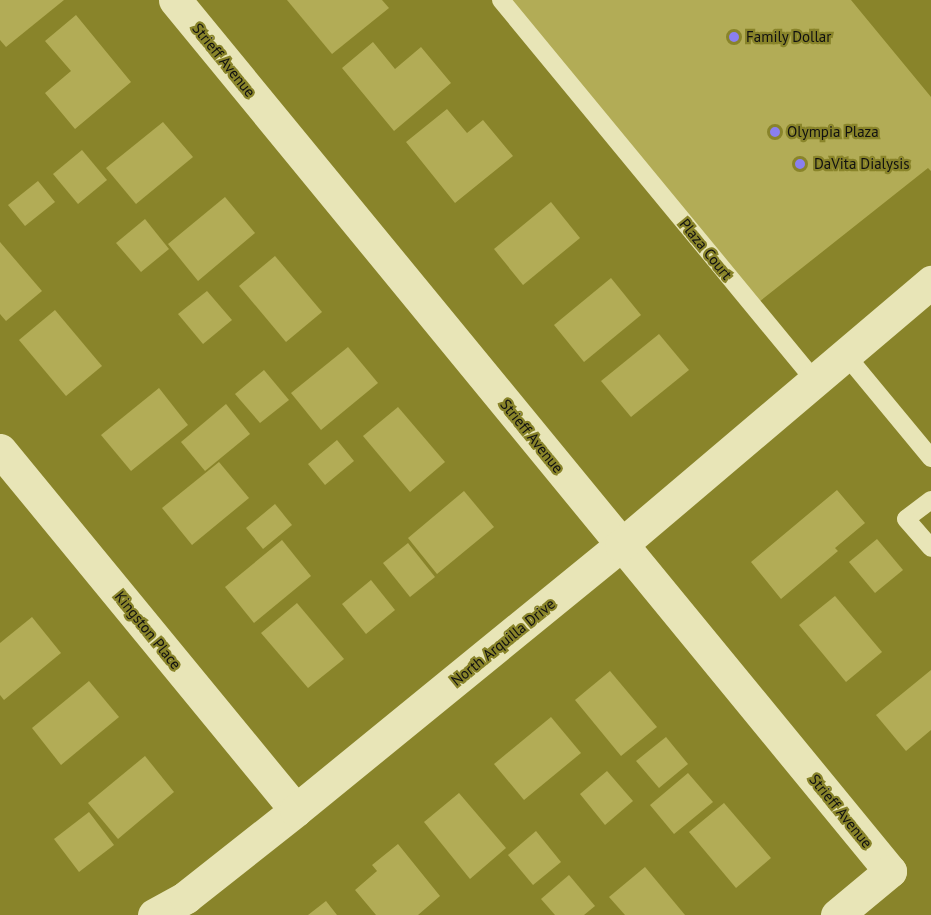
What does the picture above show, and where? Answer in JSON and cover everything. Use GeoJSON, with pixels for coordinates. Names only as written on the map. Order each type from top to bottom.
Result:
{"type":"FeatureCollection","features":[{"type":"Feature","properties":{"kind":"street","name":"Strieff Avenue"},"geometry":{"type":"LineString","coordinates":[[175,0],[890,872],[837,915]]}},
{"type":"Feature","properties":{"kind":"street"},"geometry":{"type":"LineString","coordinates":[[814,380],[931,282]]}},
{"type":"Feature","properties":{"kind":"street","name":"North Arquilla Drive"},"geometry":{"type":"LineString","coordinates":[[154,915],[186,897],[296,810],[621,545],[814,380]]}},
{"type":"Feature","properties":{"kind":"street","name":"Kingston Place"},"geometry":{"type":"LineString","coordinates":[[0,450],[296,810]]}},
{"type":"Feature","properties":{"kind":"lane","name":"Plaza Court"},"geometry":{"type":"LineString","coordinates":[[501,0],[814,380]]}},
{"type":"Feature","properties":{"kind":"lane"},"geometry":{"type":"LineString","coordinates":[[844,354],[931,458]]}},
{"type":"Feature","properties":{"kind":"lane"},"geometry":{"type":"LineString","coordinates":[[931,500],[906,519],[931,548]]}},
{"type":"Feature","properties":{"kind":"building"},"geometry":{"type":"Polygon","coordinates":[[[0,0],[64,0],[6,47],[0,40],[0,0]]]}},
{"type":"Feature","properties":{"kind":"building"},"geometry":{"type":"Polygon","coordinates":[[[287,0],[382,0],[389,8],[332,54],[287,0]]]}},
{"type":"Feature","properties":{"kind":"building","name":"Olympia Plaza"},"geometry":{"type":"Polygon","coordinates":[[[511,0],[851,0],[931,97],[931,171],[928,168],[759,302],[511,0]]]}},
{"type":"Feature","properties":{"kind":"building"},"geometry":{"type":"Polygon","coordinates":[[[76,15],[131,82],[75,129],[45,93],[71,71],[45,41],[76,15]]]}},
{"type":"Feature","properties":{"kind":"building"},"geometry":{"type":"Polygon","coordinates":[[[373,42],[395,69],[421,47],[451,83],[394,131],[342,68],[373,42]]]}},
{"type":"Feature","properties":{"kind":"building"},"geometry":{"type":"Polygon","coordinates":[[[447,109],[467,133],[483,120],[513,156],[455,203],[406,142],[447,109]]]}},
{"type":"Feature","properties":{"kind":"building"},"geometry":{"type":"Polygon","coordinates":[[[163,122],[193,157],[136,204],[106,168],[163,122]]]}},
{"type":"Feature","properties":{"kind":"building"},"geometry":{"type":"Polygon","coordinates":[[[82,150],[107,180],[78,204],[53,174],[82,150]]]}},
{"type":"Feature","properties":{"kind":"building"},"geometry":{"type":"Polygon","coordinates":[[[38,181],[55,202],[25,226],[8,205],[38,181]]]}},
{"type":"Feature","properties":{"kind":"building"},"geometry":{"type":"Polygon","coordinates":[[[225,197],[255,233],[198,281],[168,244],[225,197]]]}},
{"type":"Feature","properties":{"kind":"building"},"geometry":{"type":"Polygon","coordinates":[[[551,202],[580,238],[523,285],[494,249],[551,202]]]}},
{"type":"Feature","properties":{"kind":"building"},"geometry":{"type":"Polygon","coordinates":[[[145,219],[169,249],[141,272],[116,243],[145,219]]]}},
{"type":"Feature","properties":{"kind":"building"},"geometry":{"type":"Polygon","coordinates":[[[0,242],[42,291],[6,321],[0,314],[0,242]]]}},
{"type":"Feature","properties":{"kind":"building"},"geometry":{"type":"Polygon","coordinates":[[[275,256],[322,312],[286,342],[239,286],[275,256]]]}},
{"type":"Feature","properties":{"kind":"building"},"geometry":{"type":"Polygon","coordinates":[[[611,278],[641,315],[584,362],[554,325],[611,278]]]}},
{"type":"Feature","properties":{"kind":"building"},"geometry":{"type":"Polygon","coordinates":[[[207,291],[232,320],[203,344],[178,314],[207,291]]]}},
{"type":"Feature","properties":{"kind":"building"},"geometry":{"type":"Polygon","coordinates":[[[55,310],[102,366],[66,396],[19,340],[55,310]]]}},
{"type":"Feature","properties":{"kind":"building"},"geometry":{"type":"Polygon","coordinates":[[[659,334],[689,370],[631,417],[601,381],[659,334]]]}},
{"type":"Feature","properties":{"kind":"building"},"geometry":{"type":"Polygon","coordinates":[[[348,347],[378,383],[321,430],[291,393],[348,347]]]}},
{"type":"Feature","properties":{"kind":"building"},"geometry":{"type":"Polygon","coordinates":[[[264,370],[289,400],[260,423],[235,394],[264,370]]]}},
{"type":"Feature","properties":{"kind":"building"},"geometry":{"type":"Polygon","coordinates":[[[159,388],[188,425],[131,471],[101,435],[159,388]]]}},
{"type":"Feature","properties":{"kind":"building"},"geometry":{"type":"Polygon","coordinates":[[[226,404],[250,434],[205,471],[181,442],[226,404]]]}},
{"type":"Feature","properties":{"kind":"building"},"geometry":{"type":"Polygon","coordinates":[[[398,407],[445,462],[410,492],[363,436],[398,407]]]}},
{"type":"Feature","properties":{"kind":"building"},"geometry":{"type":"Polygon","coordinates":[[[337,440],[354,461],[325,485],[308,464],[337,440]]]}},
{"type":"Feature","properties":{"kind":"building"},"geometry":{"type":"Polygon","coordinates":[[[219,462],[249,498],[192,545],[162,508],[219,462]]]}},
{"type":"Feature","properties":{"kind":"building"},"geometry":{"type":"Polygon","coordinates":[[[837,490],[865,523],[835,548],[838,551],[781,599],[751,562],[837,490]]]}},
{"type":"Feature","properties":{"kind":"building"},"geometry":{"type":"Polygon","coordinates":[[[464,491],[494,527],[437,574],[408,538],[464,491]]]}},
{"type":"Feature","properties":{"kind":"building"},"geometry":{"type":"Polygon","coordinates":[[[275,504],[292,525],[263,549],[246,528],[275,504]]]}},
{"type":"Feature","properties":{"kind":"building"},"geometry":{"type":"Polygon","coordinates":[[[877,539],[903,570],[875,593],[849,562],[877,539]]]}},
{"type":"Feature","properties":{"kind":"building"},"geometry":{"type":"Polygon","coordinates":[[[282,540],[311,576],[254,623],[225,587],[282,540]]]}},
{"type":"Feature","properties":{"kind":"building"},"geometry":{"type":"Polygon","coordinates":[[[408,543],[435,577],[410,597],[383,563],[408,543]]]}},
{"type":"Feature","properties":{"kind":"building"},"geometry":{"type":"Polygon","coordinates":[[[371,580],[395,610],[366,634],[342,604],[371,580]]]}},
{"type":"Feature","properties":{"kind":"building"},"geometry":{"type":"Polygon","coordinates":[[[835,596],[882,652],[846,682],[799,625],[835,596]]]}},
{"type":"Feature","properties":{"kind":"building"},"geometry":{"type":"Polygon","coordinates":[[[297,603],[344,659],[308,688],[261,633],[297,603]]]}},
{"type":"Feature","properties":{"kind":"building"},"geometry":{"type":"Polygon","coordinates":[[[32,617],[61,653],[4,700],[0,695],[0,643],[32,617]]]}},
{"type":"Feature","properties":{"kind":"building"},"geometry":{"type":"Polygon","coordinates":[[[931,670],[931,730],[906,751],[876,715],[931,670]]]}},
{"type":"Feature","properties":{"kind":"building"},"geometry":{"type":"Polygon","coordinates":[[[610,671],[657,727],[621,756],[575,700],[610,671]]]}},
{"type":"Feature","properties":{"kind":"building"},"geometry":{"type":"Polygon","coordinates":[[[89,681],[119,717],[61,765],[32,728],[89,681]]]}},
{"type":"Feature","properties":{"kind":"building"},"geometry":{"type":"Polygon","coordinates":[[[551,717],[581,753],[524,800],[494,764],[551,717]]]}},
{"type":"Feature","properties":{"kind":"building"},"geometry":{"type":"Polygon","coordinates":[[[666,737],[688,764],[659,788],[636,761],[666,737]]]}},
{"type":"Feature","properties":{"kind":"building"},"geometry":{"type":"Polygon","coordinates":[[[145,756],[174,792],[118,839],[88,803],[145,756]]]}},
{"type":"Feature","properties":{"kind":"building"},"geometry":{"type":"Polygon","coordinates":[[[607,771],[633,801],[605,825],[580,794],[607,771]]]}},
{"type":"Feature","properties":{"kind":"building"},"geometry":{"type":"Polygon","coordinates":[[[688,773],[713,802],[674,834],[650,805],[688,773]]]}},
{"type":"Feature","properties":{"kind":"building"},"geometry":{"type":"Polygon","coordinates":[[[459,793],[506,848],[470,879],[424,822],[459,793]]]}},
{"type":"Feature","properties":{"kind":"building"},"geometry":{"type":"Polygon","coordinates":[[[724,803],[771,858],[736,888],[689,832],[724,803]]]}},
{"type":"Feature","properties":{"kind":"building"},"geometry":{"type":"Polygon","coordinates":[[[89,812],[114,845],[79,872],[54,839],[89,812]]]}},
{"type":"Feature","properties":{"kind":"building"},"geometry":{"type":"Polygon","coordinates":[[[536,831],[561,862],[533,885],[508,855],[536,831]]]}},
{"type":"Feature","properties":{"kind":"building"},"geometry":{"type":"Polygon","coordinates":[[[398,844],[440,896],[418,915],[376,915],[355,890],[377,871],[372,865],[398,844]]]}},
{"type":"Feature","properties":{"kind":"building"},"geometry":{"type":"Polygon","coordinates":[[[645,867],[685,915],[625,915],[609,897],[645,867]]]}},
{"type":"Feature","properties":{"kind":"building"},"geometry":{"type":"Polygon","coordinates":[[[569,875],[595,906],[584,915],[555,915],[541,899],[569,875]]]}},
{"type":"Feature","properties":{"kind":"building"},"geometry":{"type":"Polygon","coordinates":[[[326,901],[337,915],[308,915],[326,901]]]}},
{"type":"Feature","properties":{"kind":"place","name":"Family Dollar"},"geometry":{"type":"Point","coordinates":[734,37]}},
{"type":"Feature","properties":{"kind":"place","name":"Olympia Plaza"},"geometry":{"type":"Point","coordinates":[775,132]}},
{"type":"Feature","properties":{"kind":"place","name":"DaVita Dialysis"},"geometry":{"type":"Point","coordinates":[800,164]}}]}
